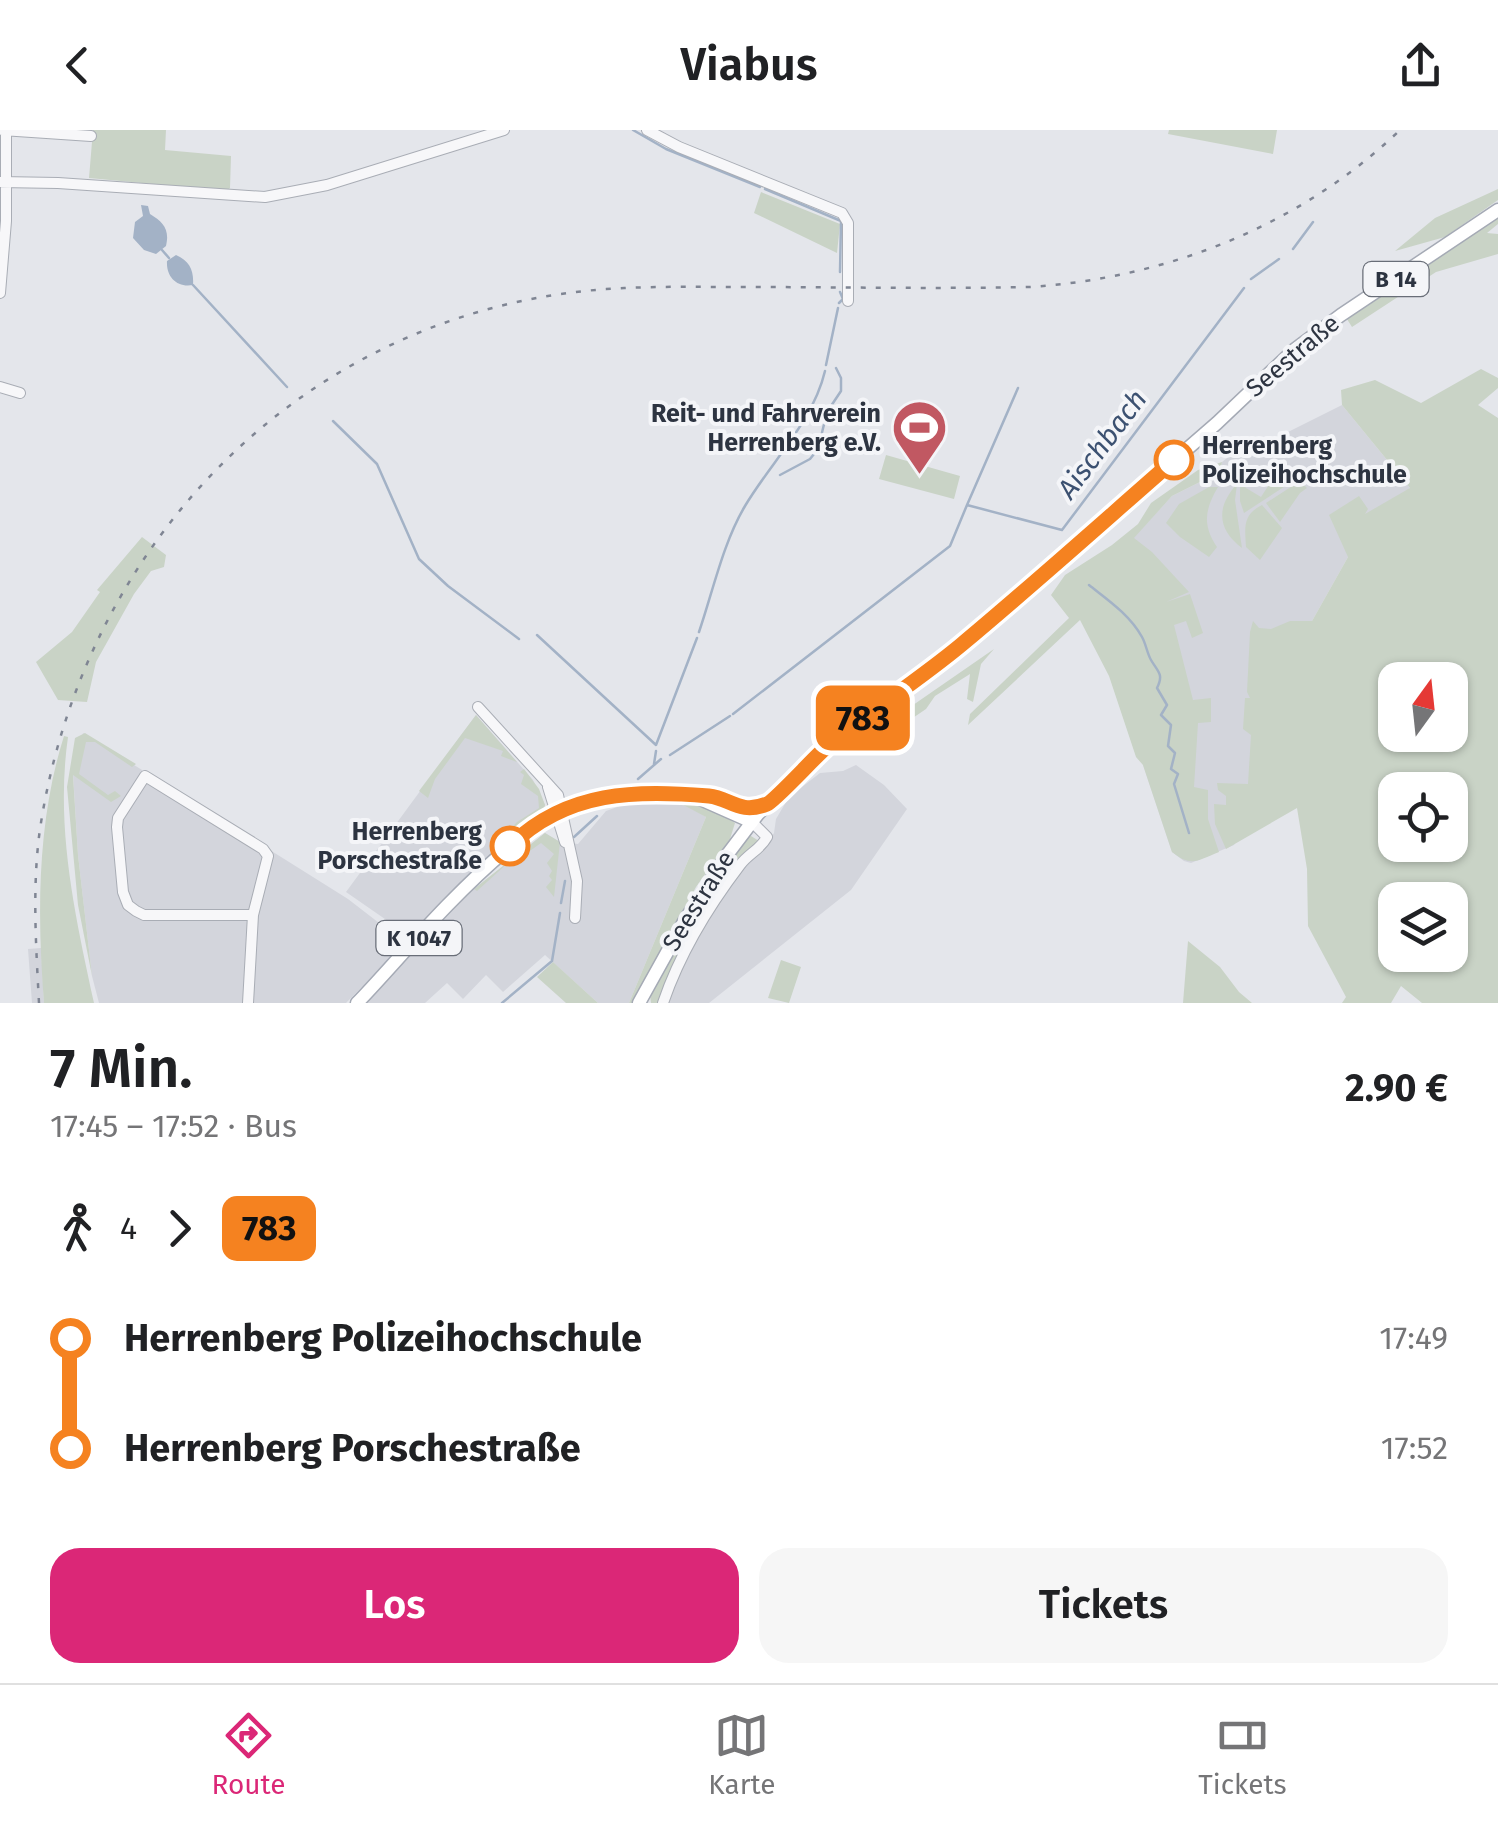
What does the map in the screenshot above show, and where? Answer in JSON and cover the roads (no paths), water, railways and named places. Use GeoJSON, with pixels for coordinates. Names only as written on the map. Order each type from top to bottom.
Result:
{"type":"FeatureCollection","features":[{"type":"Feature","properties":{"kind":"main road","name":"Seestraße"},"geometry":{"type":"LineString","coordinates":[[639,1003],[647,996],[699,897],[740,838],[768,804],[829,744],[972,636],[1217,423],[1294,350],[1341,314],[1498,210]]}},
{"type":"Feature","properties":{"kind":"main road","name":"K 1047"},"geometry":{"type":"LineString","coordinates":[[357,1003],[520,836],[559,815],[606,796],[676,793],[700,798],[752,822]]}},
{"type":"Feature","properties":{"kind":"main road"},"geometry":{"type":"LineString","coordinates":[[740,838],[736,812],[768,804]]}},
{"type":"Feature","properties":{"kind":"street"},"geometry":{"type":"LineString","coordinates":[[0,293],[4,130],[90,136]]}},
{"type":"Feature","properties":{"kind":"street"},"geometry":{"type":"LineString","coordinates":[[3,182],[265,197],[327,184],[504,130]]}},
{"type":"Feature","properties":{"kind":"street"},"geometry":{"type":"LineString","coordinates":[[647,130],[678,147],[842,212],[848,223],[848,302]]}},
{"type":"Feature","properties":{"kind":"street"},"geometry":{"type":"LineString","coordinates":[[0,387],[20,392]]}},
{"type":"Feature","properties":{"kind":"street"},"geometry":{"type":"LineString","coordinates":[[478,707],[556,790],[576,882],[575,918]]}},
{"type":"Feature","properties":{"kind":"street"},"geometry":{"type":"LineString","coordinates":[[248,1003],[252,915],[268,856],[146,776],[116,826],[122,892],[128,905],[144,915],[252,915]]}},
{"type":"Feature","properties":{"kind":"street"},"geometry":{"type":"LineString","coordinates":[[663,1003],[677,962],[743,860],[761,848],[767,836],[752,822]]}},
{"type":"Feature","properties":{"kind":"water"},"geometry":{"type":"Polygon","coordinates":[[[141,205],[148,206],[150,214],[166,231],[166,246],[156,254],[144,250],[133,238],[135,222],[143,216],[141,205]]]}},
{"type":"Feature","properties":{"kind":"water"},"geometry":{"type":"Polygon","coordinates":[[[176,255],[190,267],[193,285],[177,283],[171,276],[167,261],[176,255]]]}},
{"type":"Feature","properties":{"kind":"waterway"},"geometry":{"type":"LineString","coordinates":[[633,130],[666,149],[760,187]]}},
{"type":"Feature","properties":{"kind":"waterway"},"geometry":{"type":"LineString","coordinates":[[765,189],[841,221],[840,272]]}},
{"type":"Feature","properties":{"kind":"waterway"},"geometry":{"type":"LineString","coordinates":[[1293,249],[1313,222]]}},
{"type":"Feature","properties":{"kind":"waterway"},"geometry":{"type":"LineString","coordinates":[[162,250],[169,258]]}},
{"type":"Feature","properties":{"kind":"waterway"},"geometry":{"type":"LineString","coordinates":[[1251,279],[1279,259]]}},
{"type":"Feature","properties":{"kind":"waterway"},"geometry":{"type":"LineString","coordinates":[[193,285],[287,387]]}},
{"type":"Feature","properties":{"kind":"waterway","name":"Aischbach"},"geometry":{"type":"LineString","coordinates":[[733,714],[950,546],[967,505],[1062,530],[1244,288]]}},
{"type":"Feature","properties":{"kind":"waterway"},"geometry":{"type":"LineString","coordinates":[[839,303],[843,299],[840,292]]}},
{"type":"Feature","properties":{"kind":"waterway"},"geometry":{"type":"LineString","coordinates":[[826,365],[838,308]]}},
{"type":"Feature","properties":{"kind":"waterway"},"geometry":{"type":"LineString","coordinates":[[780,475],[810,459],[818,449],[827,412],[841,391],[836,368]]}},
{"type":"Feature","properties":{"kind":"waterway"},"geometry":{"type":"LineString","coordinates":[[699,632],[737,520],[801,425],[825,371]]}},
{"type":"Feature","properties":{"kind":"waterway"},"geometry":{"type":"LineString","coordinates":[[967,505],[1018,388]]}},
{"type":"Feature","properties":{"kind":"waterway"},"geometry":{"type":"LineString","coordinates":[[333,421],[377,464],[419,559],[519,639]]}},
{"type":"Feature","properties":{"kind":"waterway"},"geometry":{"type":"LineString","coordinates":[[1089,585],[1131,622],[1159,673],[1157,688],[1167,705],[1161,715],[1171,725],[1168,746],[1175,753],[1171,769],[1178,774],[1174,784],[1189,833]]}},
{"type":"Feature","properties":{"kind":"waterway"},"geometry":{"type":"LineString","coordinates":[[537,635],[656,745],[697,638]]}},
{"type":"Feature","properties":{"kind":"waterway","name":"Aischbach"},"geometry":{"type":"LineString","coordinates":[[670,755],[730,716]]}},
{"type":"Feature","properties":{"kind":"waterway"},"geometry":{"type":"LineString","coordinates":[[654,764],[656,751]]}},
{"type":"Feature","properties":{"kind":"waterway","name":"Aischbach"},"geometry":{"type":"LineString","coordinates":[[638,779],[661,759]]}},
{"type":"Feature","properties":{"kind":"waterway","name":"Aischbach"},"geometry":{"type":"LineString","coordinates":[[574,837],[597,816]]}},
{"type":"Feature","properties":{"kind":"waterway","name":"Aischbach"},"geometry":{"type":"LineString","coordinates":[[561,903],[565,881]]}},
{"type":"Feature","properties":{"kind":"waterway","name":"Aischbach"},"geometry":{"type":"LineString","coordinates":[[502,1003],[552,961],[560,913]]}},
{"type":"Feature","properties":{"kind":"railway"},"geometry":{"type":"LineString","coordinates":[[39,1003],[35,894],[40,829],[63,729],[100,636],[150,550],[212,474],[285,409],[368,356],[461,317],[561,294],[652,287],[1030,287],[1132,272],[1181,259],[1275,219],[1319,194],[1400,130]]}},
{"type":"Feature","properties":{"kind":"place","name":"Herrenberg Polizeihochschule"},"geometry":{"type":"Point","coordinates":[1174,460]}},
{"type":"Feature","properties":{"kind":"place","name":"Reit- und Fahrverein Herrenberg e.V."},"geometry":{"type":"Point","coordinates":[920,477]}},
{"type":"Feature","properties":{"kind":"place","name":"Herrenberg Porschestraße"},"geometry":{"type":"Point","coordinates":[510,846]}}]}
